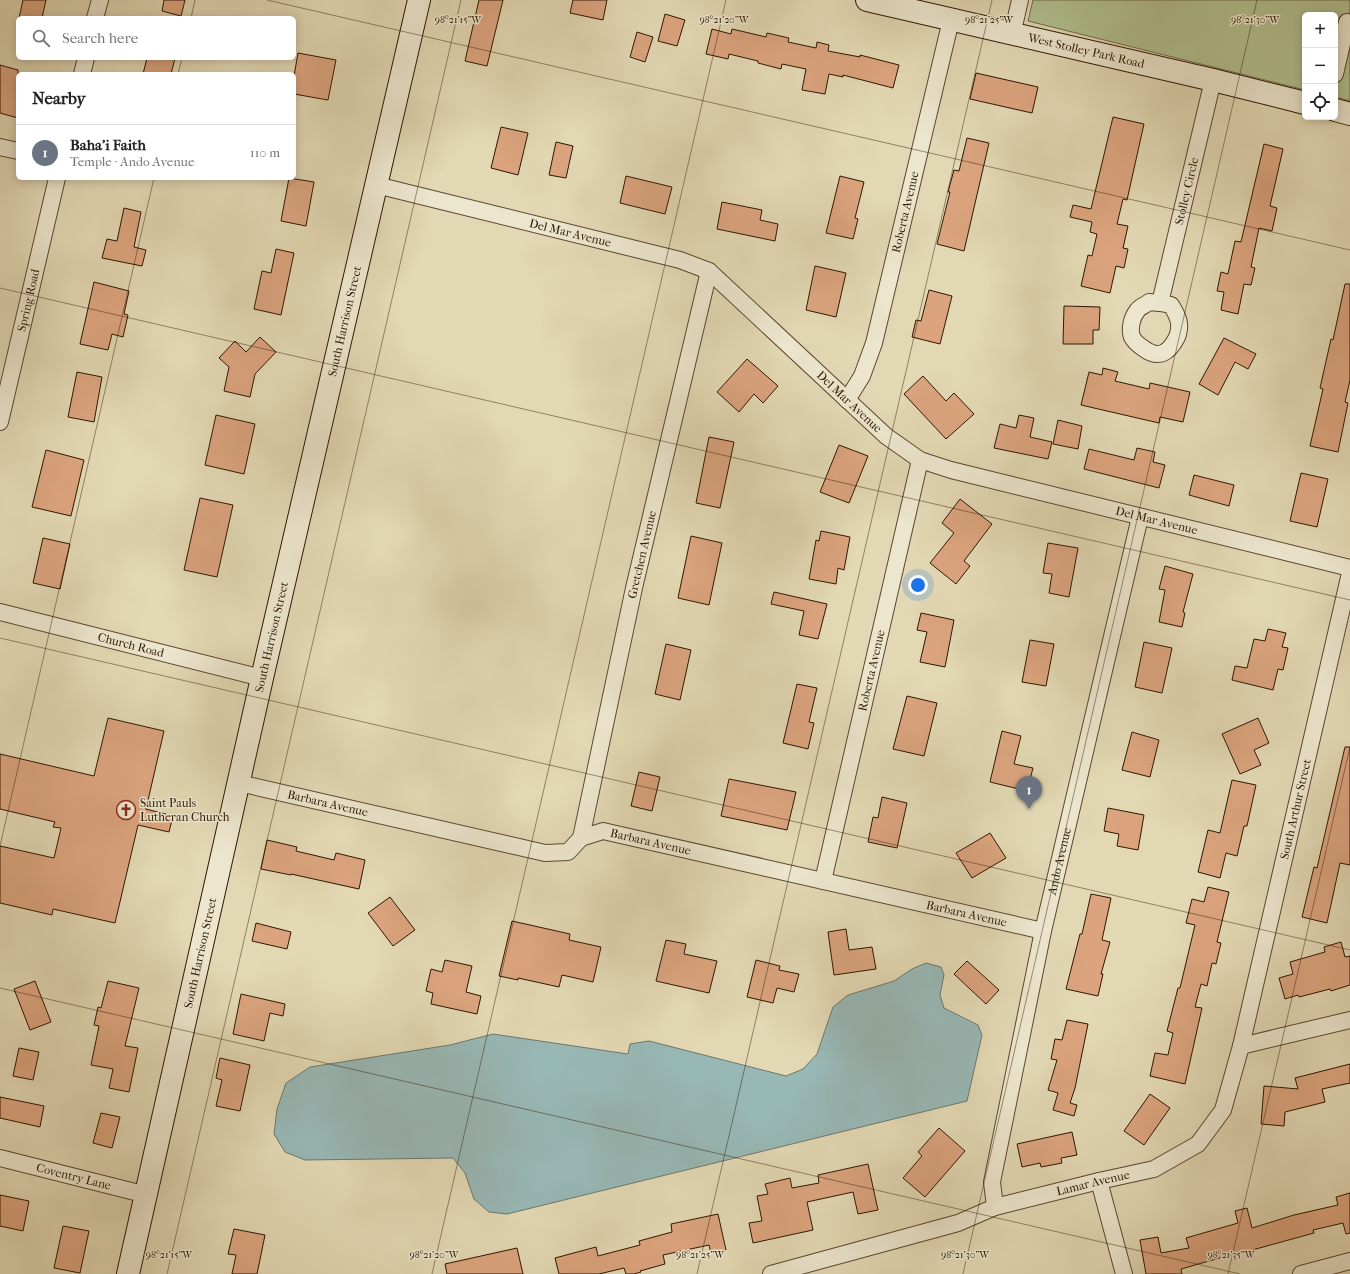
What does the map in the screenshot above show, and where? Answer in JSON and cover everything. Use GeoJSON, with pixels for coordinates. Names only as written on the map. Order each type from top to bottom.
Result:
{"type":"FeatureCollection","features":[{"type":"Feature","properties":{"kind":"main road","name":"South Harrison Street"},"geometry":{"type":"LineString","coordinates":[[128,1274],[147,1195],[262,678],[419,0]]}},
{"type":"Feature","properties":{"kind":"main road","name":"West Stolley Park Road"},"geometry":{"type":"LineString","coordinates":[[867,0],[1213,80],[1302,102]]}},
{"type":"Feature","properties":{"kind":"main road"},"geometry":{"type":"LineString","coordinates":[[1338,111],[1350,114]]}},
{"type":"Feature","properties":{"kind":"street"},"geometry":{"type":"LineString","coordinates":[[96,16],[100,0]]}},
{"type":"Feature","properties":{"kind":"street"},"geometry":{"type":"LineString","coordinates":[[1012,34],[1020,0]]}},
{"type":"Feature","properties":{"kind":"street","name":"Roberta Avenue"},"geometry":{"type":"LineString","coordinates":[[847,400],[862,376],[874,343],[951,20]]}},
{"type":"Feature","properties":{"kind":"street"},"geometry":{"type":"LineString","coordinates":[[1338,61],[1347,22]]}},
{"type":"Feature","properties":{"kind":"street"},"geometry":{"type":"LineString","coordinates":[[82,72],[86,60]]}},
{"type":"Feature","properties":{"kind":"street","name":"Stolley Circle"},"geometry":{"type":"LineString","coordinates":[[1160,302],[1213,80]]}},
{"type":"Feature","properties":{"kind":"street"},"geometry":{"type":"LineString","coordinates":[[0,147],[16,151]]}},
{"type":"Feature","properties":{"kind":"street","name":"Spring Road"},"geometry":{"type":"LineString","coordinates":[[0,422],[57,180]]}},
{"type":"Feature","properties":{"kind":"street","name":"Del Mar Avenue"},"geometry":{"type":"LineString","coordinates":[[376,185],[680,260],[709,271],[886,436],[920,460],[951,470],[1350,568]]}},
{"type":"Feature","properties":{"kind":"street","name":"Gretchen Avenue"},"geometry":{"type":"LineString","coordinates":[[581,838],[634,588],[709,271]]}},
{"type":"Feature","properties":{"kind":"street","name":"Roberta Avenue"},"geometry":{"type":"LineString","coordinates":[[822,881],[920,460]]}},
{"type":"Feature","properties":{"kind":"street","name":"Ando Avenue"},"geometry":{"type":"LineString","coordinates":[[995,1207],[992,1182],[1043,931],[1140,517]]}},
{"type":"Feature","properties":{"kind":"street","name":"South Arthur Street"},"geometry":{"type":"LineString","coordinates":[[1241,1046],[1350,573]]}},
{"type":"Feature","properties":{"kind":"street","name":"Church Road"},"geometry":{"type":"LineString","coordinates":[[0,612],[262,678]]}},
{"type":"Feature","properties":{"kind":"street","name":"Barbara Avenue"},"geometry":{"type":"LineString","coordinates":[[239,783],[545,852],[568,852],[581,838],[603,831],[1043,931]]}},
{"type":"Feature","properties":{"kind":"street"},"geometry":{"type":"LineString","coordinates":[[1241,1046],[1350,1020]]}},
{"type":"Feature","properties":{"kind":"street","name":"Lamar Avenue"},"geometry":{"type":"LineString","coordinates":[[771,1274],[958,1223],[995,1207],[1154,1169],[1198,1144],[1223,1110],[1241,1046]]}},
{"type":"Feature","properties":{"kind":"street","name":"Coventry Lane"},"geometry":{"type":"LineString","coordinates":[[0,1158],[147,1195]]}},
{"type":"Feature","properties":{"kind":"street"},"geometry":{"type":"LineString","coordinates":[[1099,1181],[1124,1274]]}},
{"type":"Feature","properties":{"kind":"street"},"geometry":{"type":"LineString","coordinates":[[1301,1274],[1350,1261]]}},
{"type":"Feature","properties":{"kind":"green space"},"geometry":{"type":"Polygon","coordinates":[[[1033,0],[1350,0],[1350,101],[1338,98],[1338,12],[1302,12],[1302,89],[1028,21],[1033,0]]]}},
{"type":"Feature","properties":{"kind":"water"},"geometry":{"type":"Polygon","coordinates":[[[926,963],[941,967],[944,975],[940,995],[944,1008],[978,1025],[982,1035],[967,1101],[507,1214],[489,1212],[474,1199],[465,1173],[453,1158],[305,1160],[285,1152],[274,1134],[277,1109],[286,1083],[310,1067],[450,1045],[493,1034],[628,1054],[630,1044],[649,1041],[786,1076],[803,1069],[817,1054],[833,1007],[848,995],[894,981],[912,969],[926,963]]]}},
{"type":"Feature","properties":{"kind":"building"},"geometry":{"type":"Polygon","coordinates":[[[23,0],[46,0],[42,16],[19,16],[23,0]]]}},
{"type":"Feature","properties":{"kind":"building"},"geometry":{"type":"Polygon","coordinates":[[[164,0],[185,0],[181,16],[162,11],[164,0]]]}},
{"type":"Feature","properties":{"kind":"building"},"geometry":{"type":"Polygon","coordinates":[[[479,0],[503,0],[487,66],[465,61],[479,0]]]}},
{"type":"Feature","properties":{"kind":"building"},"geometry":{"type":"Polygon","coordinates":[[[573,0],[607,0],[603,20],[570,13],[573,0]]]}},
{"type":"Feature","properties":{"kind":"building"},"geometry":{"type":"Polygon","coordinates":[[[665,14],[685,20],[677,46],[658,41],[665,14]]]}},
{"type":"Feature","properties":{"kind":"building"},"geometry":{"type":"Polygon","coordinates":[[[712,29],[731,34],[732,29],[766,37],[767,33],[789,38],[788,42],[816,48],[817,42],[829,45],[828,51],[860,57],[860,55],[899,65],[893,88],[843,75],[843,77],[829,74],[825,94],[802,90],[806,69],[782,64],[781,69],[758,63],[758,61],[729,54],[728,59],[706,54],[712,29]]]}},
{"type":"Feature","properties":{"kind":"building"},"geometry":{"type":"Polygon","coordinates":[[[637,32],[653,37],[645,62],[630,57],[637,32]]]}},
{"type":"Feature","properties":{"kind":"building"},"geometry":{"type":"Polygon","coordinates":[[[298,53],[336,60],[328,100],[296,94],[296,72],[295,72],[298,53]]]}},
{"type":"Feature","properties":{"kind":"building"},"geometry":{"type":"Polygon","coordinates":[[[146,60],[174,60],[172,72],[144,72],[146,60]]]}},
{"type":"Feature","properties":{"kind":"building"},"geometry":{"type":"Polygon","coordinates":[[[0,65],[18,70],[18,72],[16,72],[16,117],[0,113],[0,65]]]}},
{"type":"Feature","properties":{"kind":"building"},"geometry":{"type":"Polygon","coordinates":[[[976,73],[1038,87],[1032,113],[970,99],[976,73]]]}},
{"type":"Feature","properties":{"kind":"building"},"geometry":{"type":"Polygon","coordinates":[[[1113,117],[1144,124],[1127,200],[1123,199],[1117,224],[1128,226],[1123,248],[1128,249],[1124,268],[1116,266],[1110,293],[1081,286],[1088,255],[1092,256],[1097,234],[1090,232],[1092,222],[1070,217],[1073,205],[1091,209],[1113,117]]]}},
{"type":"Feature","properties":{"kind":"building"},"geometry":{"type":"Polygon","coordinates":[[[501,127],[528,133],[518,175],[491,168],[501,127]]]}},
{"type":"Feature","properties":{"kind":"building"},"geometry":{"type":"Polygon","coordinates":[[[967,138],[989,143],[964,251],[937,244],[954,170],[959,171],[967,138]]]}},
{"type":"Feature","properties":{"kind":"building"},"geometry":{"type":"Polygon","coordinates":[[[556,142],[573,146],[566,178],[549,175],[556,142]]]}},
{"type":"Feature","properties":{"kind":"building"},"geometry":{"type":"Polygon","coordinates":[[[1264,144],[1283,149],[1270,206],[1277,208],[1272,231],[1259,228],[1251,267],[1255,268],[1251,285],[1244,284],[1238,314],[1221,310],[1224,292],[1217,291],[1221,272],[1228,274],[1235,241],[1241,242],[1264,144]]]}},
{"type":"Feature","properties":{"kind":"building"},"geometry":{"type":"Polygon","coordinates":[[[626,176],[672,187],[665,214],[620,203],[626,176]]]}},
{"type":"Feature","properties":{"kind":"building"},"geometry":{"type":"Polygon","coordinates":[[[840,176],[864,182],[855,218],[858,219],[853,239],[826,233],[840,176]]]}},
{"type":"Feature","properties":{"kind":"building"},"geometry":{"type":"Polygon","coordinates":[[[296,179],[314,182],[306,226],[281,221],[289,180],[296,179]]]}},
{"type":"Feature","properties":{"kind":"building"},"geometry":{"type":"Polygon","coordinates":[[[722,202],[762,210],[760,220],[778,224],[775,241],[717,229],[722,202]]]}},
{"type":"Feature","properties":{"kind":"building"},"geometry":{"type":"Polygon","coordinates":[[[124,208],[141,212],[134,247],[146,250],[142,266],[102,258],[107,239],[117,241],[124,208]]]}},
{"type":"Feature","properties":{"kind":"building"},"geometry":{"type":"Polygon","coordinates":[[[276,249],[294,253],[281,315],[254,309],[262,271],[271,273],[276,249]]]}},
{"type":"Feature","properties":{"kind":"building"},"geometry":{"type":"Polygon","coordinates":[[[815,266],[846,273],[836,317],[806,310],[815,266]]]}},
{"type":"Feature","properties":{"kind":"building"},"geometry":{"type":"Polygon","coordinates":[[[94,282],[129,291],[124,314],[128,315],[123,337],[112,334],[108,350],[80,344],[94,282]]]}},
{"type":"Feature","properties":{"kind":"building"},"geometry":{"type":"Polygon","coordinates":[[[1345,284],[1350,284],[1350,380],[1345,402],[1348,403],[1338,452],[1310,446],[1323,389],[1320,388],[1331,339],[1333,340],[1345,284]]]}},
{"type":"Feature","properties":{"kind":"building"},"geometry":{"type":"Polygon","coordinates":[[[929,290],[952,296],[940,344],[912,337],[916,320],[921,321],[929,290]]]}},
{"type":"Feature","properties":{"kind":"building"},"geometry":{"type":"Polygon","coordinates":[[[1064,306],[1100,307],[1099,330],[1093,330],[1093,344],[1063,344],[1064,306]]]}},
{"type":"Feature","properties":{"kind":"building"},"geometry":{"type":"Polygon","coordinates":[[[260,337],[276,352],[255,374],[250,397],[224,391],[229,367],[219,358],[235,341],[246,352],[260,337]]]}},
{"type":"Feature","properties":{"kind":"building"},"geometry":{"type":"Polygon","coordinates":[[[1224,338],[1256,354],[1248,369],[1235,362],[1218,395],[1199,384],[1224,338]]]}},
{"type":"Feature","properties":{"kind":"building"},"geometry":{"type":"Polygon","coordinates":[[[747,359],[778,386],[763,403],[754,394],[739,412],[717,392],[747,359]]]}},
{"type":"Feature","properties":{"kind":"building"},"geometry":{"type":"Polygon","coordinates":[[[1103,368],[1118,372],[1115,381],[1149,389],[1150,383],[1190,392],[1183,422],[1160,417],[1159,423],[1081,405],[1089,372],[1102,375],[1103,368]]]}},
{"type":"Feature","properties":{"kind":"building"},"geometry":{"type":"Polygon","coordinates":[[[77,372],[102,377],[94,422],[68,417],[77,372]]]}},
{"type":"Feature","properties":{"kind":"building"},"geometry":{"type":"Polygon","coordinates":[[[923,376],[946,401],[954,393],[974,414],[946,439],[904,394],[923,376]]]}},
{"type":"Feature","properties":{"kind":"building"},"geometry":{"type":"Polygon","coordinates":[[[216,415],[255,424],[244,474],[205,465],[216,415]]]}},
{"type":"Feature","properties":{"kind":"building"},"geometry":{"type":"Polygon","coordinates":[[[1019,415],[1034,418],[1030,437],[1052,442],[1048,459],[994,448],[1000,424],[1016,428],[1019,415]]]}},
{"type":"Feature","properties":{"kind":"building"},"geometry":{"type":"Polygon","coordinates":[[[1058,420],[1082,426],[1078,449],[1053,444],[1058,420]]]}},
{"type":"Feature","properties":{"kind":"building"},"geometry":{"type":"Polygon","coordinates":[[[709,437],[734,442],[720,508],[696,503],[709,437]]]}},
{"type":"Feature","properties":{"kind":"building"},"geometry":{"type":"Polygon","coordinates":[[[839,445],[868,456],[849,503],[820,492],[839,445]]]}},
{"type":"Feature","properties":{"kind":"building"},"geometry":{"type":"Polygon","coordinates":[[[1137,448],[1155,452],[1153,462],[1165,465],[1159,488],[1084,469],[1089,449],[1134,460],[1137,448]]]}},
{"type":"Feature","properties":{"kind":"building"},"geometry":{"type":"Polygon","coordinates":[[[46,450],[84,460],[71,516],[32,507],[46,450]]]}},
{"type":"Feature","properties":{"kind":"building"},"geometry":{"type":"Polygon","coordinates":[[[1301,473],[1328,479],[1317,527],[1290,521],[1301,473]]]}},
{"type":"Feature","properties":{"kind":"building"},"geometry":{"type":"Polygon","coordinates":[[[1194,475],[1234,485],[1229,506],[1189,495],[1194,475]]]}},
{"type":"Feature","properties":{"kind":"building"},"geometry":{"type":"Polygon","coordinates":[[[200,498],[233,505],[217,577],[184,570],[200,498]]]}},
{"type":"Feature","properties":{"kind":"building"},"geometry":{"type":"Polygon","coordinates":[[[960,499],[992,524],[964,561],[970,566],[956,584],[930,563],[954,533],[942,523],[960,499]]]}},
{"type":"Feature","properties":{"kind":"building"},"geometry":{"type":"Polygon","coordinates":[[[821,531],[850,537],[844,570],[838,568],[836,584],[809,579],[816,540],[819,541],[821,531]]]}},
{"type":"Feature","properties":{"kind":"building"},"geometry":{"type":"Polygon","coordinates":[[[691,536],[722,543],[709,605],[678,598],[691,536]]]}},
{"type":"Feature","properties":{"kind":"building"},"geometry":{"type":"Polygon","coordinates":[[[43,538],[70,544],[60,589],[33,583],[43,538]]]}},
{"type":"Feature","properties":{"kind":"building"},"geometry":{"type":"Polygon","coordinates":[[[1048,543],[1078,548],[1069,597],[1049,593],[1052,574],[1043,573],[1048,543]]]}},
{"type":"Feature","properties":{"kind":"building"},"geometry":{"type":"Polygon","coordinates":[[[1165,566],[1193,574],[1183,612],[1185,613],[1182,627],[1159,622],[1165,590],[1159,589],[1165,566]]]}},
{"type":"Feature","properties":{"kind":"building"},"geometry":{"type":"Polygon","coordinates":[[[774,592],[827,604],[818,639],[799,635],[804,611],[771,604],[774,592]]]}},
{"type":"Feature","properties":{"kind":"building"},"geometry":{"type":"Polygon","coordinates":[[[921,613],[954,620],[945,667],[920,662],[927,632],[917,630],[921,613]]]}},
{"type":"Feature","properties":{"kind":"building"},"geometry":{"type":"Polygon","coordinates":[[[1268,629],[1286,633],[1282,647],[1288,648],[1283,670],[1278,669],[1273,690],[1232,680],[1235,666],[1247,668],[1254,639],[1265,641],[1268,629]]]}},
{"type":"Feature","properties":{"kind":"building"},"geometry":{"type":"Polygon","coordinates":[[[1030,640],[1054,644],[1046,686],[1022,682],[1030,640]]]}},
{"type":"Feature","properties":{"kind":"building"},"geometry":{"type":"Polygon","coordinates":[[[1144,642],[1172,648],[1162,693],[1135,687],[1144,642]]]}},
{"type":"Feature","properties":{"kind":"building"},"geometry":{"type":"Polygon","coordinates":[[[666,644],[691,650],[680,700],[655,694],[666,644]]]}},
{"type":"Feature","properties":{"kind":"building"},"geometry":{"type":"Polygon","coordinates":[[[797,684],[817,688],[809,722],[814,723],[808,749],[783,743],[797,684]]]}},
{"type":"Feature","properties":{"kind":"building"},"geometry":{"type":"Polygon","coordinates":[[[907,696],[937,703],[924,756],[893,749],[907,696]]]}},
{"type":"Feature","properties":{"kind":"building"},"geometry":{"type":"Polygon","coordinates":[[[108,718],[164,731],[146,809],[173,816],[169,832],[138,825],[115,923],[53,909],[52,915],[0,903],[0,846],[54,858],[61,828],[53,827],[55,822],[0,809],[0,754],[94,776],[108,718]]]}},
{"type":"Feature","properties":{"kind":"building"},"geometry":{"type":"Polygon","coordinates":[[[1258,718],[1269,743],[1254,750],[1261,765],[1240,774],[1222,734],[1258,718]]]}},
{"type":"Feature","properties":{"kind":"building"},"geometry":{"type":"Polygon","coordinates":[[[1002,731],[1021,736],[1014,764],[1033,768],[1027,791],[990,782],[1002,731]]]}},
{"type":"Feature","properties":{"kind":"building"},"geometry":{"type":"Polygon","coordinates":[[[1132,732],[1159,740],[1150,777],[1122,770],[1132,732]]]}},
{"type":"Feature","properties":{"kind":"building"},"geometry":{"type":"Polygon","coordinates":[[[1345,747],[1350,747],[1350,865],[1340,863],[1327,923],[1302,917],[1314,867],[1317,868],[1345,747]]]}},
{"type":"Feature","properties":{"kind":"building"},"geometry":{"type":"Polygon","coordinates":[[[639,772],[660,777],[652,811],[631,806],[639,772]]]}},
{"type":"Feature","properties":{"kind":"building"},"geometry":{"type":"Polygon","coordinates":[[[729,779],[796,792],[787,830],[721,816],[729,779]]]}},
{"type":"Feature","properties":{"kind":"building"},"geometry":{"type":"Polygon","coordinates":[[[1232,780],[1256,785],[1247,826],[1244,826],[1237,856],[1226,853],[1220,878],[1198,872],[1208,830],[1220,833],[1232,780]]]}},
{"type":"Feature","properties":{"kind":"building"},"geometry":{"type":"Polygon","coordinates":[[[882,797],[907,803],[897,848],[868,842],[873,817],[878,818],[882,797]]]}},
{"type":"Feature","properties":{"kind":"building"},"geometry":{"type":"Polygon","coordinates":[[[1108,808],[1144,815],[1138,850],[1117,846],[1119,834],[1104,831],[1108,808]]]}},
{"type":"Feature","properties":{"kind":"building"},"geometry":{"type":"Polygon","coordinates":[[[990,833],[1006,858],[972,878],[956,853],[990,833]]]}},
{"type":"Feature","properties":{"kind":"building"},"geometry":{"type":"Polygon","coordinates":[[[267,840],[297,847],[296,851],[334,860],[336,853],[365,860],[359,889],[261,869],[267,840]]]}},
{"type":"Feature","properties":{"kind":"building"},"geometry":{"type":"Polygon","coordinates":[[[1208,887],[1229,892],[1217,942],[1221,943],[1216,964],[1212,963],[1207,986],[1201,984],[1195,1007],[1202,1008],[1185,1084],[1150,1076],[1155,1053],[1168,1055],[1173,1033],[1167,1031],[1178,988],[1180,988],[1195,925],[1186,923],[1192,899],[1204,902],[1208,887]]]}},
{"type":"Feature","properties":{"kind":"building"},"geometry":{"type":"Polygon","coordinates":[[[1091,894],[1111,898],[1102,940],[1110,942],[1101,974],[1103,974],[1098,996],[1066,989],[1080,934],[1082,934],[1091,894]]]}},
{"type":"Feature","properties":{"kind":"building"},"geometry":{"type":"Polygon","coordinates":[[[390,897],[415,930],[393,946],[368,913],[390,897]]]}},
{"type":"Feature","properties":{"kind":"building"},"geometry":{"type":"Polygon","coordinates":[[[512,921],[570,934],[569,940],[601,947],[593,982],[562,975],[559,987],[518,978],[518,980],[499,976],[512,921]]]}},
{"type":"Feature","properties":{"kind":"building"},"geometry":{"type":"Polygon","coordinates":[[[256,923],[291,932],[287,949],[252,941],[256,923]]]}},
{"type":"Feature","properties":{"kind":"building"},"geometry":{"type":"Polygon","coordinates":[[[846,929],[849,950],[872,947],[876,969],[834,975],[828,932],[846,929]]]}},
{"type":"Feature","properties":{"kind":"building"},"geometry":{"type":"Polygon","coordinates":[[[666,940],[686,944],[684,954],[717,961],[709,993],[656,981],[666,940]]]}},
{"type":"Feature","properties":{"kind":"building"},"geometry":{"type":"Polygon","coordinates":[[[1341,942],[1345,957],[1350,956],[1350,985],[1331,991],[1330,989],[1285,999],[1279,978],[1293,974],[1290,962],[1325,952],[1324,947],[1341,942]]]}},
{"type":"Feature","properties":{"kind":"building"},"geometry":{"type":"Polygon","coordinates":[[[445,960],[472,966],[466,992],[481,996],[477,1014],[431,1004],[433,993],[426,991],[431,969],[442,972],[445,960]]]}},
{"type":"Feature","properties":{"kind":"building"},"geometry":{"type":"Polygon","coordinates":[[[756,960],[780,966],[779,970],[799,974],[794,992],[777,988],[773,1003],[747,997],[756,960]]]}},
{"type":"Feature","properties":{"kind":"building"},"geometry":{"type":"Polygon","coordinates":[[[967,961],[999,990],[986,1004],[954,974],[967,961]]]}},
{"type":"Feature","properties":{"kind":"building"},"geometry":{"type":"Polygon","coordinates":[[[35,981],[51,1022],[30,1030],[14,989],[35,981]]]}},
{"type":"Feature","properties":{"kind":"building"},"geometry":{"type":"Polygon","coordinates":[[[108,981],[139,988],[125,1046],[138,1048],[129,1092],[109,1088],[113,1069],[91,1065],[99,1026],[94,1025],[98,1007],[101,1008],[108,981]]]}},
{"type":"Feature","properties":{"kind":"building"},"geometry":{"type":"Polygon","coordinates":[[[241,994],[285,1004],[283,1016],[270,1013],[264,1041],[233,1034],[241,994]]]}},
{"type":"Feature","properties":{"kind":"building"},"geometry":{"type":"Polygon","coordinates":[[[1067,1020],[1088,1024],[1075,1088],[1070,1103],[1077,1105],[1074,1116],[1053,1110],[1058,1093],[1048,1090],[1057,1060],[1051,1059],[1055,1039],[1062,1040],[1067,1020]]]}},
{"type":"Feature","properties":{"kind":"building"},"geometry":{"type":"Polygon","coordinates":[[[19,1048],[39,1052],[33,1080],[13,1076],[19,1048]]]}},
{"type":"Feature","properties":{"kind":"building"},"geometry":{"type":"Polygon","coordinates":[[[220,1058],[250,1065],[240,1111],[216,1106],[222,1080],[216,1078],[220,1058]]]}},
{"type":"Feature","properties":{"kind":"building"},"geometry":{"type":"Polygon","coordinates":[[[1350,1064],[1350,1083],[1322,1089],[1325,1102],[1285,1112],[1284,1126],[1261,1124],[1264,1086],[1298,1089],[1295,1078],[1350,1064]]]}},
{"type":"Feature","properties":{"kind":"building"},"geometry":{"type":"Polygon","coordinates":[[[1150,1094],[1170,1108],[1144,1145],[1124,1131],[1150,1094]]]}},
{"type":"Feature","properties":{"kind":"building"},"geometry":{"type":"Polygon","coordinates":[[[0,1097],[44,1106],[40,1127],[0,1118],[0,1097]]]}},
{"type":"Feature","properties":{"kind":"building"},"geometry":{"type":"Polygon","coordinates":[[[101,1113],[120,1117],[112,1148],[93,1143],[101,1113]]]}},
{"type":"Feature","properties":{"kind":"building"},"geometry":{"type":"Polygon","coordinates":[[[939,1128],[965,1151],[925,1197],[903,1178],[922,1156],[918,1152],[939,1128]]]}},
{"type":"Feature","properties":{"kind":"building"},"geometry":{"type":"Polygon","coordinates":[[[1072,1132],[1077,1155],[1061,1158],[1062,1163],[1041,1167],[1040,1163],[1022,1167],[1017,1144],[1072,1132]]]}},
{"type":"Feature","properties":{"kind":"building"},"geometry":{"type":"Polygon","coordinates":[[[868,1164],[878,1210],[858,1214],[853,1192],[807,1202],[813,1230],[753,1243],[749,1223],[762,1221],[757,1196],[768,1194],[765,1184],[790,1178],[792,1188],[819,1183],[818,1175],[868,1164]]]}},
{"type":"Feature","properties":{"kind":"building"},"geometry":{"type":"Polygon","coordinates":[[[1350,1193],[1350,1233],[1346,1234],[1343,1223],[1313,1230],[1314,1233],[1181,1269],[1182,1274],[1146,1274],[1140,1240],[1158,1237],[1161,1253],[1189,1248],[1186,1238],[1238,1223],[1235,1211],[1247,1208],[1252,1228],[1294,1215],[1338,1205],[1336,1197],[1350,1193]]]}},
{"type":"Feature","properties":{"kind":"building"},"geometry":{"type":"Polygon","coordinates":[[[0,1195],[29,1201],[23,1231],[0,1226],[0,1195]]]}},
{"type":"Feature","properties":{"kind":"building"},"geometry":{"type":"Polygon","coordinates":[[[718,1214],[726,1250],[711,1253],[709,1245],[663,1255],[665,1264],[634,1274],[626,1274],[624,1268],[599,1274],[559,1274],[555,1258],[596,1247],[598,1256],[640,1245],[639,1241],[672,1232],[671,1224],[718,1214]]]}},
{"type":"Feature","properties":{"kind":"building"},"geometry":{"type":"Polygon","coordinates":[[[63,1226],[89,1231],[80,1273],[54,1268],[63,1226]]]}},
{"type":"Feature","properties":{"kind":"building"},"geometry":{"type":"Polygon","coordinates":[[[234,1229],[265,1235],[257,1274],[232,1274],[236,1255],[228,1254],[234,1229]]]}},
{"type":"Feature","properties":{"kind":"building"},"geometry":{"type":"Polygon","coordinates":[[[517,1248],[523,1274],[447,1274],[445,1264],[517,1248]]]}},
{"type":"Feature","properties":{"kind":"place","name":"Baha'i Faith"},"geometry":{"type":"Point","coordinates":[1029,809]}},
{"type":"Feature","properties":{"kind":"place","name":"Saint Pauls Lutheran Church"},"geometry":{"type":"Point","coordinates":[126,810]}}]}
